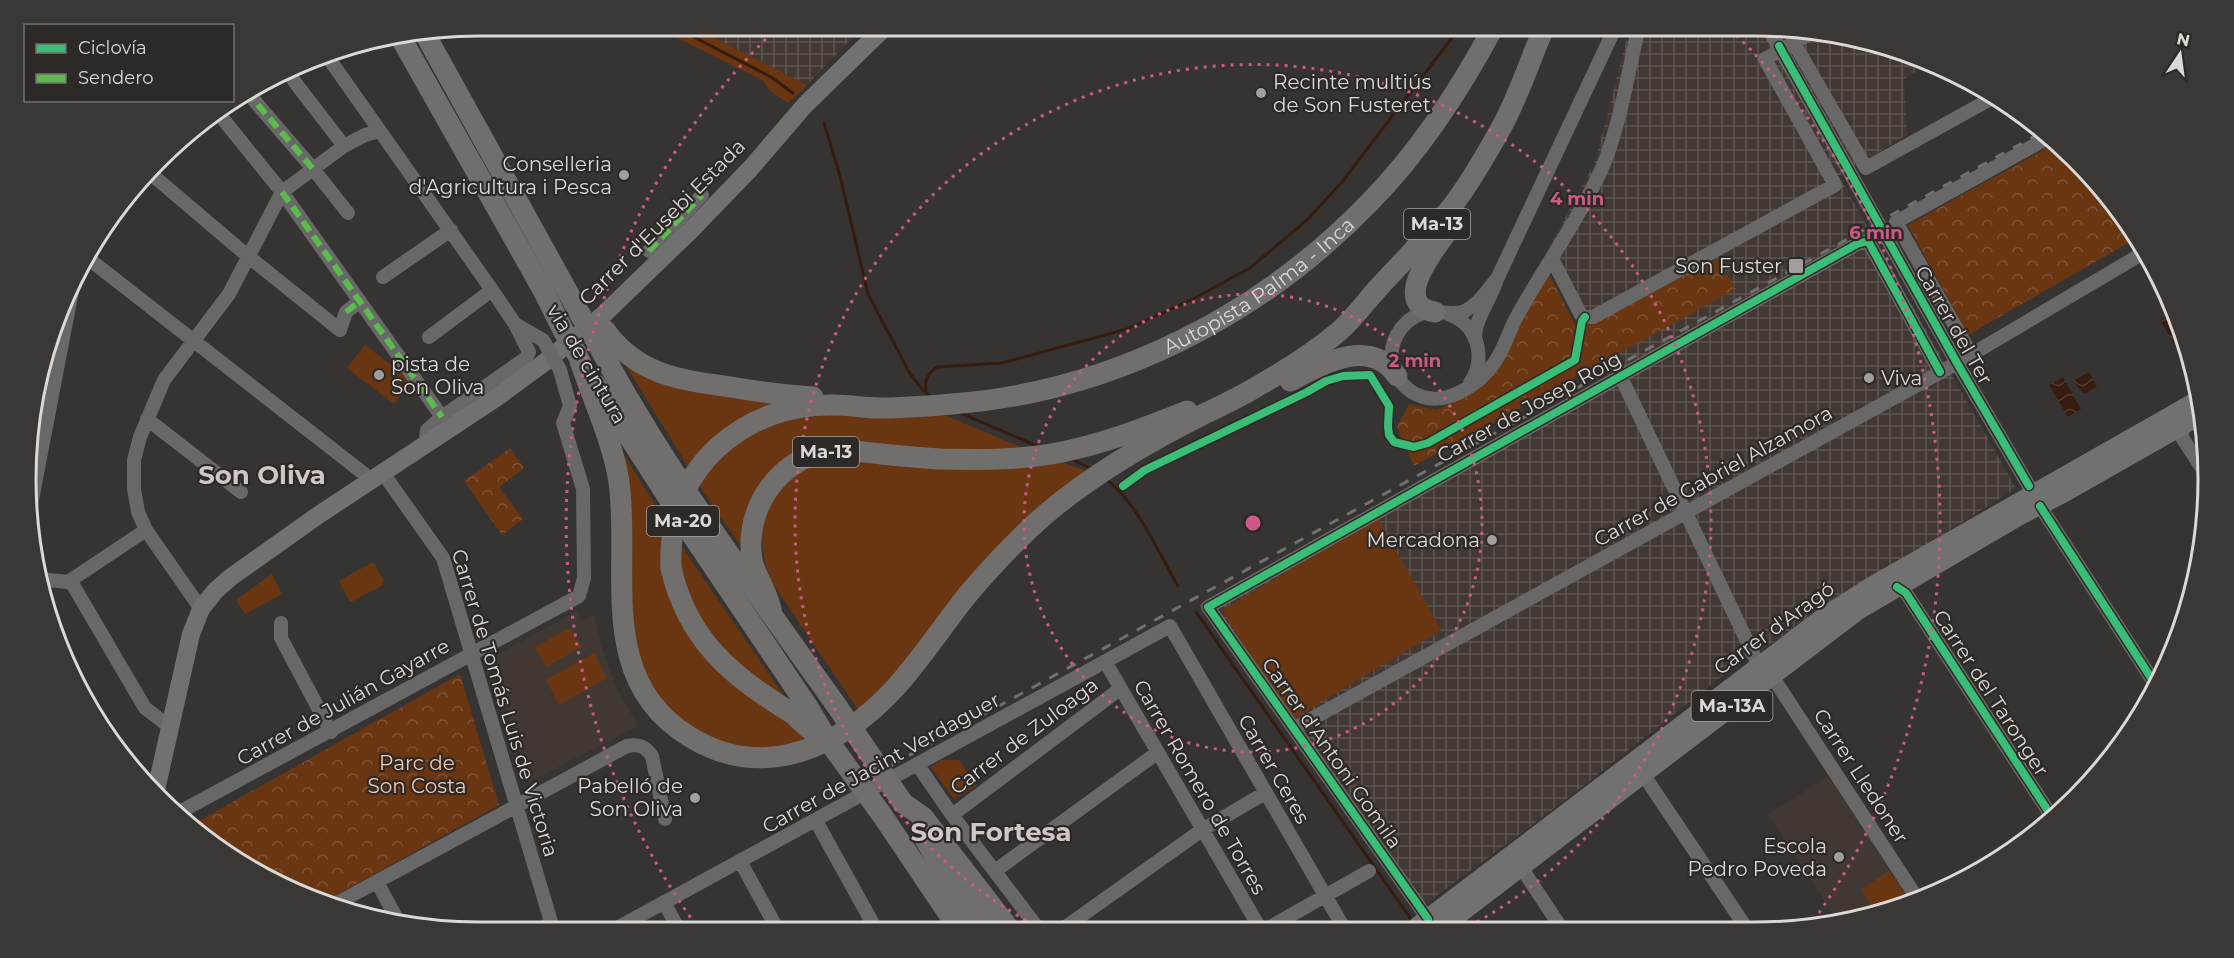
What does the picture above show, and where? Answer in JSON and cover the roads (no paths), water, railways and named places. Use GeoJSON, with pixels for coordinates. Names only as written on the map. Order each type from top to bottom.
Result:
{"type":"FeatureCollection","features":[{"type":"Feature","properties":{"kind":"highway","name":"Autopista Palma - Inca"},"geometry":{"type":"LineString","coordinates":[[930,406],[960,404],[1041,391],[1124,365],[1178,343],[1222,320],[1263,293],[1319,251],[1372,200],[1415,149],[1448,103],[1487,36]]}},
{"type":"Feature","properties":{"kind":"highway","name":"Ma-13"},"geometry":{"type":"LineString","coordinates":[[772,614],[769,598],[753,562],[752,529],[756,512],[765,494],[778,477],[794,465],[814,455],[839,450],[936,459],[1028,456],[1079,448],[1142,428],[1231,391],[1359,309],[1453,205],[1501,128],[1541,36]]}},
{"type":"Feature","properties":{"kind":"highway","name":"Ma-20"},"geometry":{"type":"LineString","coordinates":[[428,39],[554,266],[601,335]]}},
{"type":"Feature","properties":{"kind":"highway","name":"via de cintura"},"geometry":{"type":"LineString","coordinates":[[404,43],[543,290],[578,357],[672,505],[789,679],[799,710]]}},
{"type":"Feature","properties":{"kind":"highway"},"geometry":{"type":"LineString","coordinates":[[1440,313],[1421,306],[1415,283],[1423,266],[1479,189],[1498,156],[1501,128]]}},
{"type":"Feature","properties":{"kind":"highway"},"geometry":{"type":"LineString","coordinates":[[578,357],[610,448],[618,478],[621,500],[622,621],[635,671],[652,702],[677,728],[691,738],[723,752],[757,758],[795,754],[824,743],[864,716],[882,701],[905,676],[972,591],[1047,513],[1110,467],[1200,416],[1232,402],[1297,363],[1341,330],[1359,309]]}},
{"type":"Feature","properties":{"kind":"highway"},"geometry":{"type":"LineString","coordinates":[[601,335],[631,358],[653,370],[678,379],[782,395],[913,402],[930,406]]}},
{"type":"Feature","properties":{"kind":"highway","name":"via de cintura"},"geometry":{"type":"LineString","coordinates":[[601,335],[620,385],[677,476],[772,614]]}},
{"type":"Feature","properties":{"kind":"highway"},"geometry":{"type":"LineString","coordinates":[[1200,416],[1226,412],[1320,365],[1357,355],[1372,356],[1382,360],[1397,376]]}},
{"type":"Feature","properties":{"kind":"highway"},"geometry":{"type":"LineString","coordinates":[[799,710],[752,689],[719,659],[687,613],[671,568],[672,531],[682,496],[699,466],[718,447],[751,423],[797,407],[930,406]]}},
{"type":"Feature","properties":{"kind":"highway","name":"Ma-20"},"geometry":{"type":"LineString","coordinates":[[772,614],[903,803],[939,864],[979,922]]}},
{"type":"Feature","properties":{"kind":"highway","name":"Ma-20"},"geometry":{"type":"LineString","coordinates":[[799,710],[826,739],[882,815],[954,922]]}},
{"type":"Feature","properties":{"kind":"highway"},"geometry":{"type":"LineString","coordinates":[[903,803],[923,817],[1004,922]]}},
{"type":"Feature","properties":{"kind":"main road","name":"Carrer d'Eusebi Estada"},"geometry":{"type":"LineString","coordinates":[[158,783],[190,634],[201,609],[215,591],[231,577],[545,362],[603,315],[721,199],[805,105],[876,36]]}},
{"type":"Feature","properties":{"kind":"main road","name":"Carrer d'Aragó"},"geometry":{"type":"LineString","coordinates":[[1437,922],[1763,675],[2036,499],[2192,408]]}},
{"type":"Feature","properties":{"kind":"main road"},"geometry":{"type":"LineString","coordinates":[[2180,427],[2192,411]]}},
{"type":"Feature","properties":{"kind":"main road","name":"Carrer d'Aragó"},"geometry":{"type":"LineString","coordinates":[[1763,675],[1772,665],[1776,653],[1827,614],[1871,586],[2036,499],[2180,427]]}},
{"type":"Feature","properties":{"kind":"main road"},"geometry":{"type":"LineString","coordinates":[[1871,586],[1897,587]]}},
{"type":"Feature","properties":{"kind":"street"},"geometry":{"type":"LineString","coordinates":[[1466,387],[1477,370],[1478,320],[1492,295],[1497,279],[1611,36]]}},
{"type":"Feature","properties":{"kind":"street"},"geometry":{"type":"LineString","coordinates":[[1440,313],[1465,324],[1483,346],[1493,346],[1514,322],[1603,166],[1619,112],[1637,36]]}},
{"type":"Feature","properties":{"kind":"street","name":"Carrer del Ter"},"geometry":{"type":"LineString","coordinates":[[1773,37],[1956,363],[2036,499],[2151,677]]}},
{"type":"Feature","properties":{"kind":"street"},"geometry":{"type":"LineString","coordinates":[[1552,259],[1581,315],[1593,317],[1835,185],[1765,59],[1801,39]]}},
{"type":"Feature","properties":{"kind":"street"},"geometry":{"type":"LineString","coordinates":[[1794,43],[1866,168],[1982,99]]}},
{"type":"Feature","properties":{"kind":"street"},"geometry":{"type":"LineString","coordinates":[[331,62],[492,290],[515,324],[529,352],[526,358],[427,430],[425,446]]}},
{"type":"Feature","properties":{"kind":"street"},"geometry":{"type":"LineString","coordinates":[[294,81],[344,146]]}},
{"type":"Feature","properties":{"kind":"street"},"geometry":{"type":"LineString","coordinates":[[252,98],[348,213]]}},
{"type":"Feature","properties":{"kind":"street"},"geometry":{"type":"LineString","coordinates":[[223,119],[282,192],[442,417]]}},
{"type":"Feature","properties":{"kind":"street"},"geometry":{"type":"LineString","coordinates":[[201,609],[146,530],[138,512],[134,489],[134,460],[140,436],[164,380],[230,294],[282,192],[344,146],[365,135],[379,131]]}},
{"type":"Feature","properties":{"kind":"street"},"geometry":{"type":"LineString","coordinates":[[1971,354],[1896,222],[2041,141]]}},
{"type":"Feature","properties":{"kind":"street"},"geometry":{"type":"LineString","coordinates":[[157,178],[249,257],[340,330],[346,312],[360,301]]}},
{"type":"Feature","properties":{"kind":"street"},"geometry":{"type":"LineString","coordinates":[[650,251],[702,195]]}},
{"type":"Feature","properties":{"kind":"street"},"geometry":{"type":"LineString","coordinates":[[383,278],[451,230]]}},
{"type":"Feature","properties":{"kind":"street","name":"Carrer de Josep Roig"},"geometry":{"type":"LineString","coordinates":[[1208,606],[1857,244],[1868,241],[1940,372]]}},
{"type":"Feature","properties":{"kind":"street","name":"Carrer de Gabriel Alzamora"},"geometry":{"type":"LineString","coordinates":[[1295,728],[1940,372],[2138,256]]}},
{"type":"Feature","properties":{"kind":"street","name":"Carrer de Tomás Luis de Victoria"},"geometry":{"type":"LineString","coordinates":[[93,262],[194,342],[377,477],[443,558],[551,922]]}},
{"type":"Feature","properties":{"kind":"street"},"geometry":{"type":"LineString","coordinates":[[1497,279],[1472,307],[1457,313],[1424,313],[1411,319],[1397,335],[1392,356],[1397,376],[1414,394],[1432,399],[1450,397],[1491,366],[1510,336],[1514,322]]}},
{"type":"Feature","properties":{"kind":"street"},"geometry":{"type":"LineString","coordinates":[[429,337],[492,290]]}},
{"type":"Feature","properties":{"kind":"street"},"geometry":{"type":"LineString","coordinates":[[36,473],[67,319]]}},
{"type":"Feature","properties":{"kind":"street","name":"Carrer de Julián Gayarre"},"geometry":{"type":"LineString","coordinates":[[184,810],[579,596],[584,578],[583,489],[563,423],[570,406],[560,370],[543,340],[515,324]]}},
{"type":"Feature","properties":{"kind":"street","name":"Carrer Lledoner"},"geometry":{"type":"LineString","coordinates":[[1620,375],[1763,675],[1913,892]]}},
{"type":"Feature","properties":{"kind":"street"},"geometry":{"type":"LineString","coordinates":[[147,419],[241,492]]}},
{"type":"Feature","properties":{"kind":"street"},"geometry":{"type":"LineString","coordinates":[[2180,427],[2183,439],[2197,461]]}},
{"type":"Feature","properties":{"kind":"street"},"geometry":{"type":"LineString","coordinates":[[68,582],[146,530]]}},
{"type":"Feature","properties":{"kind":"street"},"geometry":{"type":"LineString","coordinates":[[48,580],[68,582],[73,585],[145,708],[170,727]]}},
{"type":"Feature","properties":{"kind":"street","name":"Carrer del Taronger"},"geometry":{"type":"LineString","coordinates":[[1897,587],[1906,593],[2048,811]]}},
{"type":"Feature","properties":{"kind":"street","name":"Carrer d'Antoni Gomila"},"geometry":{"type":"LineString","coordinates":[[1208,606],[1431,922]]}},
{"type":"Feature","properties":{"kind":"street"},"geometry":{"type":"LineString","coordinates":[[280,623],[281,638],[331,732]]}},
{"type":"Feature","properties":{"kind":"street","name":"Carrer de Jacint Verdaguer"},"geometry":{"type":"LineString","coordinates":[[628,922],[1170,626]]}},
{"type":"Feature","properties":{"kind":"street","name":"Carrer Ceres"},"geometry":{"type":"LineString","coordinates":[[1170,626],[1340,922]]}},
{"type":"Feature","properties":{"kind":"street","name":"Carrer Romero de Torres"},"geometry":{"type":"LineString","coordinates":[[1106,663],[1258,922]]}},
{"type":"Feature","properties":{"kind":"street","name":"Carrer de Zuloaga"},"geometry":{"type":"LineString","coordinates":[[952,815],[1120,689]]}},
{"type":"Feature","properties":{"kind":"street"},"geometry":{"type":"LineString","coordinates":[[343,900],[627,746],[638,744],[652,756],[665,819]]}},
{"type":"Feature","properties":{"kind":"street"},"geometry":{"type":"LineString","coordinates":[[994,871],[1157,753]]}},
{"type":"Feature","properties":{"kind":"street"},"geometry":{"type":"LineString","coordinates":[[917,764],[952,815],[1033,922]]}},
{"type":"Feature","properties":{"kind":"street"},"geometry":{"type":"LineString","coordinates":[[1634,771],[1742,922]]}},
{"type":"Feature","properties":{"kind":"street"},"geometry":{"type":"LineString","coordinates":[[1073,922],[1202,830],[1265,793]]}},
{"type":"Feature","properties":{"kind":"street"},"geometry":{"type":"LineString","coordinates":[[816,821],[872,922]]}},
{"type":"Feature","properties":{"kind":"street"},"geometry":{"type":"LineString","coordinates":[[1519,858],[1558,922]]}},
{"type":"Feature","properties":{"kind":"street"},"geometry":{"type":"LineString","coordinates":[[740,861],[773,922]]}},
{"type":"Feature","properties":{"kind":"street"},"geometry":{"type":"LineString","coordinates":[[1278,922],[1369,871]]}},
{"type":"Feature","properties":{"kind":"street"},"geometry":{"type":"LineString","coordinates":[[377,882],[394,913]]}},
{"type":"Feature","properties":{"kind":"street"},"geometry":{"type":"LineString","coordinates":[[664,902],[675,922]]}},
{"type":"Feature","properties":{"kind":"water"},"geometry":{"type":"Polygon","coordinates":[[[2167,316],[2176,343],[2174,344],[2160,320],[2167,316]]]}},
{"type":"Feature","properties":{"kind":"water"},"geometry":{"type":"Polygon","coordinates":[[[2089,372],[2097,387],[2084,394],[2073,381],[2089,372]]]}},
{"type":"Feature","properties":{"kind":"water"},"geometry":{"type":"Polygon","coordinates":[[[2063,377],[2081,409],[2068,417],[2049,385],[2063,377]]]}},
{"type":"Feature","properties":{"kind":"waterway"},"geometry":{"type":"LineString","coordinates":[[692,36],[771,77],[793,93]]}},
{"type":"Feature","properties":{"kind":"waterway"},"geometry":{"type":"LineString","coordinates":[[926,393],[927,378],[937,367],[1002,363],[1127,329],[1189,301],[1250,268],[1307,220],[1342,182],[1453,36]]}},
{"type":"Feature","properties":{"kind":"waterway"},"geometry":{"type":"LineString","coordinates":[[824,123],[840,176],[868,294],[909,372],[931,397]]}},
{"type":"Feature","properties":{"kind":"waterway"},"geometry":{"type":"LineString","coordinates":[[958,412],[1037,446]]}},
{"type":"Feature","properties":{"kind":"waterway"},"geometry":{"type":"LineString","coordinates":[[1071,459],[1092,469]]}},
{"type":"Feature","properties":{"kind":"waterway"},"geometry":{"type":"LineString","coordinates":[[1107,480],[1138,515],[1178,586]]}},
{"type":"Feature","properties":{"kind":"waterway"},"geometry":{"type":"LineString","coordinates":[[1196,612],[1411,919]]}},
{"type":"Feature","properties":{"kind":"railway"},"geometry":{"type":"LineString","coordinates":[[839,794],[2035,136]]}},
{"type":"Feature","properties":{"kind":"place","name":"Recinte multiús de Son Fusteret"},"geometry":{"type":"Point","coordinates":[1261,93]}},
{"type":"Feature","properties":{"kind":"place","name":"Conselleria d'Agricultura i Pesca"},"geometry":{"type":"Point","coordinates":[624,175]}},
{"type":"Feature","properties":{"kind":"place","name":"Son Fuster"},"geometry":{"type":"Point","coordinates":[1796,266]}},
{"type":"Feature","properties":{"kind":"place","name":"pista de Son Oliva"},"geometry":{"type":"Point","coordinates":[379,375]}},
{"type":"Feature","properties":{"kind":"place","name":"Viva"},"geometry":{"type":"Point","coordinates":[1869,378]}},
{"type":"Feature","properties":{"kind":"place","name":"Mercadona"},"geometry":{"type":"Point","coordinates":[1492,540]}},
{"type":"Feature","properties":{"kind":"place","name":"Pabelló de Son Oliva"},"geometry":{"type":"Point","coordinates":[695,798]}},
{"type":"Feature","properties":{"kind":"place","name":"Escola Pedro Poveda"},"geometry":{"type":"Point","coordinates":[1839,857]}},
{"type":"Feature","properties":{"kind":"district","name":"Son Oliva"},"geometry":{"type":"Point","coordinates":[262,475]}},
{"type":"Feature","properties":{"kind":"district","name":"Son Fortesa"},"geometry":{"type":"Point","coordinates":[991,832]}},
{"type":"Feature","properties":{"kind":"park label","name":"Parc de Son Costa"},"geometry":{"type":"Point","coordinates":[417,774]}}]}
